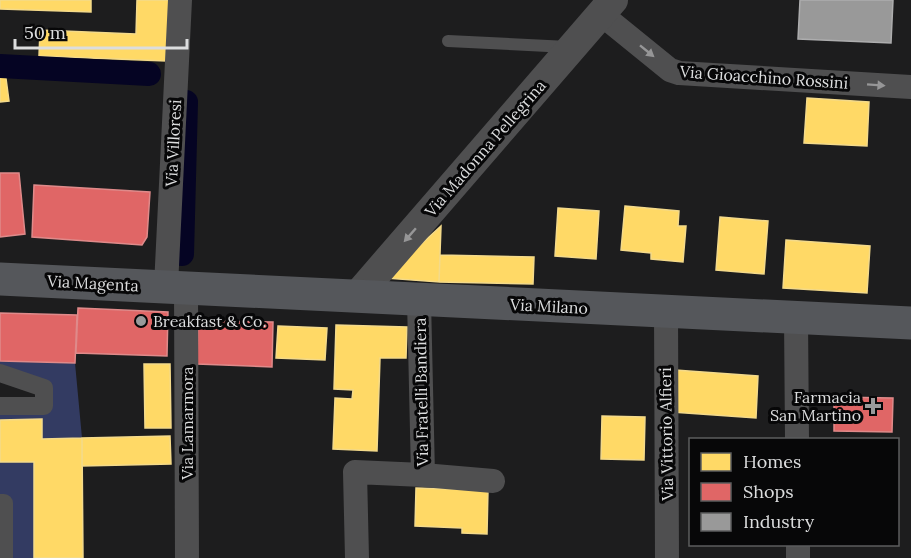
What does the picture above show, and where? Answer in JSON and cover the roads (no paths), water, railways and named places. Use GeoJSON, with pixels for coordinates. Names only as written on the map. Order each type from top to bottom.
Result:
{"type":"FeatureCollection","features":[{"type":"Feature","properties":{"kind":"main road","name":"Via Magenta"},"geometry":{"type":"LineString","coordinates":[[0,279],[176,287]]}},
{"type":"Feature","properties":{"kind":"main road","name":"Via Milano"},"geometry":{"type":"LineString","coordinates":[[176,287],[911,323]]}},
{"type":"Feature","properties":{"kind":"street","name":"Via Villoresi"},"geometry":{"type":"LineString","coordinates":[[176,287],[180,0]]}},
{"type":"Feature","properties":{"kind":"street","name":"Via Madonna Pellegrina"},"geometry":{"type":"LineString","coordinates":[[357,296],[607,7]]}},
{"type":"Feature","properties":{"kind":"street","name":"Via Gioacchino Rossini"},"geometry":{"type":"LineString","coordinates":[[607,7],[670,70],[679,73],[911,87]]}},
{"type":"Feature","properties":{"kind":"street","name":"Via Lamarmora"},"geometry":{"type":"LineString","coordinates":[[176,287],[187,558]]}},
{"type":"Feature","properties":{"kind":"street","name":"Via Fratelli Bandiera"},"geometry":{"type":"LineString","coordinates":[[357,558],[355,472],[423,475],[419,300]]}},
{"type":"Feature","properties":{"kind":"street","name":"Via Vittorio Alfieri"},"geometry":{"type":"LineString","coordinates":[[666,311],[667,558]]}},
{"type":"Feature","properties":{"kind":"street"},"geometry":{"type":"LineString","coordinates":[[796,317],[797,438]]}},
{"type":"Feature","properties":{"kind":"street"},"geometry":{"type":"LineString","coordinates":[[0,374],[44,388],[44,405],[0,406]]}},
{"type":"Feature","properties":{"kind":"street"},"geometry":{"type":"LineString","coordinates":[[423,475],[493,480]]}},
{"type":"Feature","properties":{"kind":"street"},"geometry":{"type":"LineString","coordinates":[[0,503],[4,503],[4,558]]}},
{"type":"Feature","properties":{"kind":"lane"},"geometry":{"type":"LineString","coordinates":[[448,41],[572,47]]}},
{"type":"Feature","properties":{"kind":"waterway"},"geometry":{"type":"LineString","coordinates":[[0,66],[149,74]]}},
{"type":"Feature","properties":{"kind":"waterway"},"geometry":{"type":"LineString","coordinates":[[182,254],[186,102]]}},
{"type":"Feature","properties":{"kind":"place","name":"Breakfast & Co."},"geometry":{"type":"Point","coordinates":[141,321]}},
{"type":"Feature","properties":{"kind":"place","name":"Farmacia San Martino"},"geometry":{"type":"Point","coordinates":[873,406]}}]}
